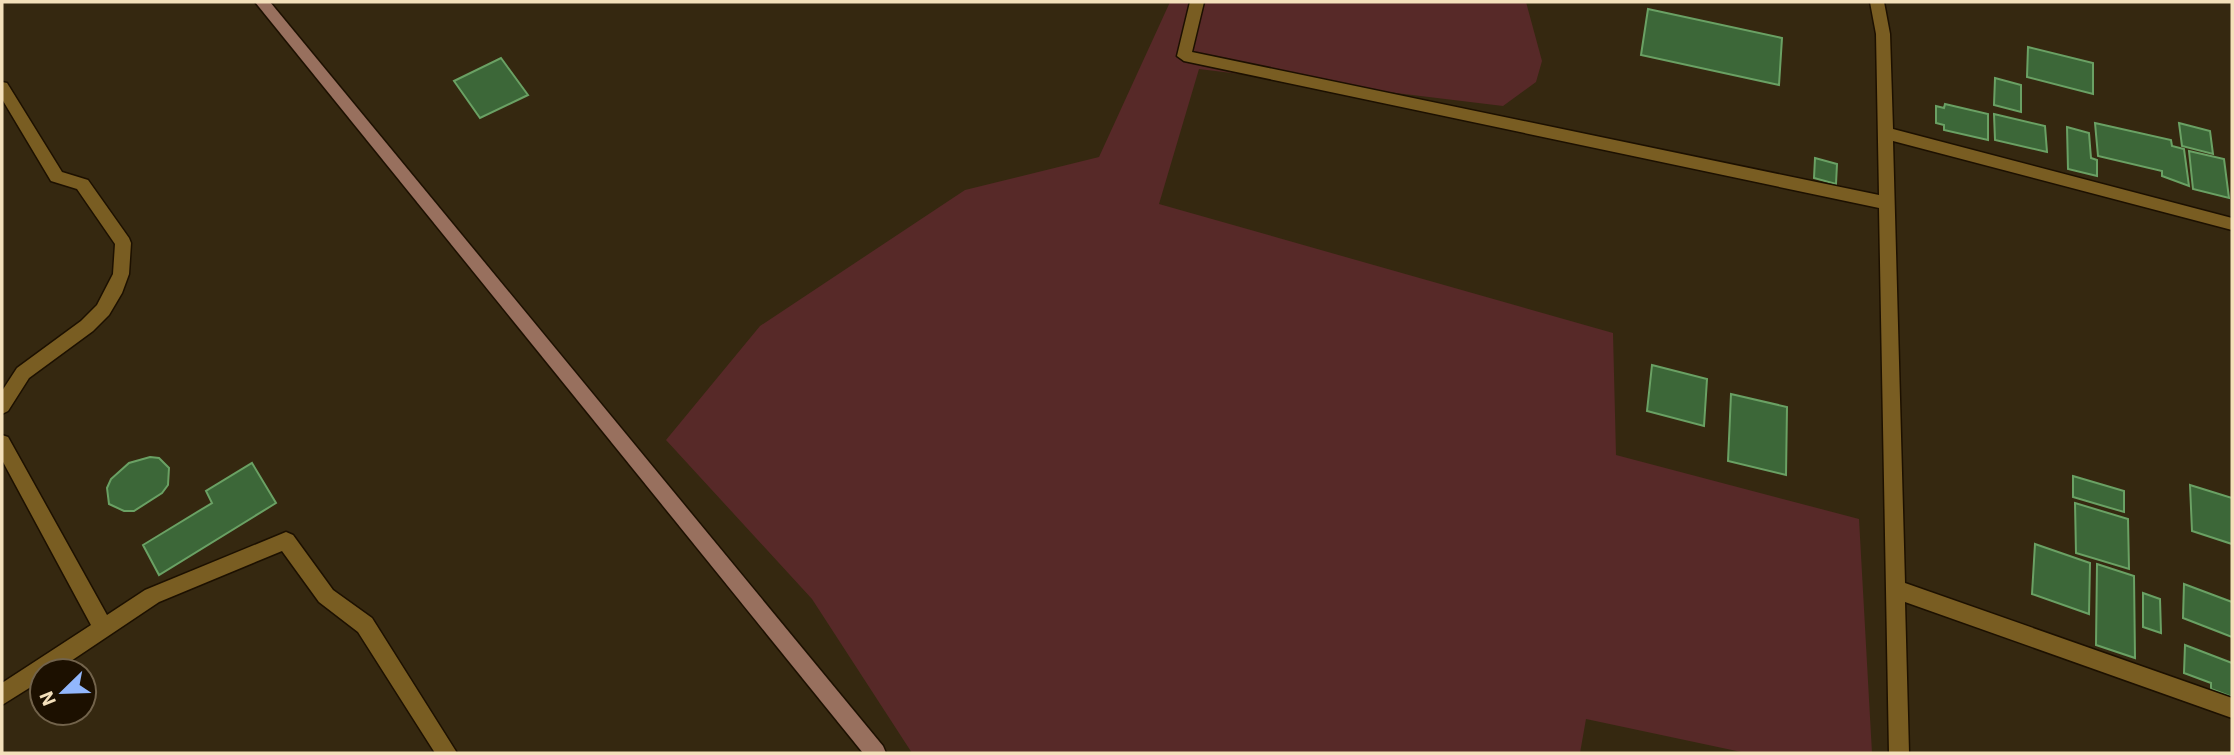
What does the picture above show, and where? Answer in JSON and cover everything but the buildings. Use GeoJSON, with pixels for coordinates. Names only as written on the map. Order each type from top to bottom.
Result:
{"type":"FeatureCollection","features":[{"type":"Feature","properties":{"kind":"street"},"geometry":{"type":"LineString","coordinates":[[262,2],[876,753]]}},
{"type":"Feature","properties":{"kind":"street"},"geometry":{"type":"LineString","coordinates":[[1197,2],[1184,56],[1886,203]]}},
{"type":"Feature","properties":{"kind":"street"},"geometry":{"type":"LineString","coordinates":[[1877,2],[1883,34],[1899,753]]}},
{"type":"Feature","properties":{"kind":"street"},"geometry":{"type":"LineString","coordinates":[[2,87],[57,177],[82,184],[123,243],[124,256],[114,293],[103,310],[87,326],[23,373],[2,406]]}},
{"type":"Feature","properties":{"kind":"street"},"geometry":{"type":"LineString","coordinates":[[1884,133],[2232,224]]}},
{"type":"Feature","properties":{"kind":"street"},"geometry":{"type":"LineString","coordinates":[[2,443],[104,629]]}},
{"type":"Feature","properties":{"kind":"street"},"geometry":{"type":"LineString","coordinates":[[2,695],[152,596],[286,541],[326,596],[365,625],[447,753]]}},
{"type":"Feature","properties":{"kind":"street"},"geometry":{"type":"LineString","coordinates":[[1895,589],[2232,708]]}},
{"type":"Feature","properties":{"kind":"shaded area"},"geometry":{"type":"Polygon","coordinates":[[[1170,2],[1526,2],[1542,61],[1536,82],[1503,106],[1199,69],[1159,204],[1613,333],[1616,455],[1859,519],[1872,753],[1746,753],[1586,719],[1580,753],[912,753],[812,599],[666,440],[760,326],[965,190],[1099,157],[1170,2]]]}}]}
